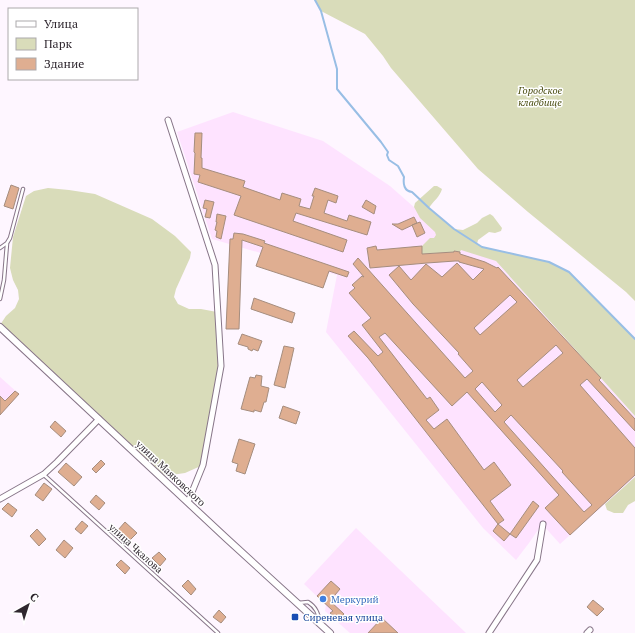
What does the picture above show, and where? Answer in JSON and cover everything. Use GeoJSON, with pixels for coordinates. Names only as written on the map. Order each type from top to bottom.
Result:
{"type":"FeatureCollection","features":[{"type":"Feature","properties":{"kind":"street"},"geometry":{"type":"LineString","coordinates":[[168,120],[215,265],[221,366],[203,465],[188,502]]}},
{"type":"Feature","properties":{"kind":"street","name":"улица Маяковского"},"geometry":{"type":"LineString","coordinates":[[0,327],[330,633]]}},
{"type":"Feature","properties":{"kind":"street"},"geometry":{"type":"LineString","coordinates":[[0,499],[44,474],[99,419]]}},
{"type":"Feature","properties":{"kind":"street"},"geometry":{"type":"LineString","coordinates":[[489,633],[538,560],[543,524]]}},
{"type":"Feature","properties":{"kind":"lane"},"geometry":{"type":"LineString","coordinates":[[0,248],[7,243],[10,238],[23,189]]}},
{"type":"Feature","properties":{"kind":"lane"},"geometry":{"type":"LineString","coordinates":[[0,299],[4,280],[7,243]]}},
{"type":"Feature","properties":{"kind":"lane","name":"улица Чкалова"},"geometry":{"type":"LineString","coordinates":[[44,474],[218,633]]}},
{"type":"Feature","properties":{"kind":"shaded area"},"geometry":{"type":"Polygon","coordinates":[[[233,112],[323,141],[390,186],[458,246],[496,261],[635,416],[635,477],[560,544],[542,524],[516,560],[483,528],[326,332],[337,275],[212,239],[177,132],[233,112]]]}},
{"type":"Feature","properties":{"kind":"shaded area"},"geometry":{"type":"Polygon","coordinates":[[[0,377],[19,394],[0,415],[0,377]]]}},
{"type":"Feature","properties":{"kind":"shaded area"},"geometry":{"type":"Polygon","coordinates":[[[356,528],[466,633],[350,633],[325,611],[326,605],[304,584],[356,528]]]}},
{"type":"Feature","properties":{"kind":"green space","name":"Городское кладбище"},"geometry":{"type":"Polygon","coordinates":[[[315,0],[635,0],[635,301],[478,169],[391,68],[365,34],[321,11],[315,0]]]}},
{"type":"Feature","properties":{"kind":"green space"},"geometry":{"type":"Polygon","coordinates":[[[434,186],[442,189],[429,208],[454,229],[463,230],[490,214],[502,228],[501,231],[495,233],[489,232],[478,240],[477,244],[482,247],[549,262],[569,272],[635,339],[635,416],[496,261],[461,250],[460,252],[454,251],[422,254],[422,246],[430,238],[434,238],[436,235],[435,232],[420,218],[414,207],[415,203],[434,186]]]}},
{"type":"Feature","properties":{"kind":"green space"},"geometry":{"type":"Polygon","coordinates":[[[48,188],[95,194],[152,219],[175,236],[191,252],[174,297],[178,304],[189,309],[201,309],[217,312],[221,366],[203,465],[185,473],[159,476],[0,325],[6,316],[15,308],[19,299],[18,290],[13,280],[10,268],[13,237],[26,196],[34,191],[48,188]]]}},
{"type":"Feature","properties":{"kind":"green space"},"geometry":{"type":"Polygon","coordinates":[[[635,477],[635,501],[628,505],[623,513],[614,513],[607,510],[605,504],[635,477]]]}},
{"type":"Feature","properties":{"kind":"building"},"geometry":{"type":"Polygon","coordinates":[[[195,133],[202,133],[202,168],[245,181],[243,187],[280,200],[282,193],[301,199],[299,206],[310,209],[315,188],[338,196],[336,203],[328,200],[324,213],[347,221],[349,215],[371,222],[367,235],[296,213],[293,221],[347,240],[343,252],[234,215],[241,196],[198,182],[200,175],[194,174],[195,133]]]}},
{"type":"Feature","properties":{"kind":"building"},"geometry":{"type":"Polygon","coordinates":[[[11,185],[19,188],[13,209],[4,206],[11,185]]]}},
{"type":"Feature","properties":{"kind":"building"},"geometry":{"type":"Polygon","coordinates":[[[205,200],[214,202],[210,218],[205,217],[207,209],[203,208],[205,200]]]}},
{"type":"Feature","properties":{"kind":"building"},"geometry":{"type":"Polygon","coordinates":[[[366,200],[376,206],[374,214],[362,207],[366,200]]]}},
{"type":"Feature","properties":{"kind":"building"},"geometry":{"type":"Polygon","coordinates":[[[217,214],[226,216],[221,239],[216,237],[217,231],[215,230],[217,214]]]}},
{"type":"Feature","properties":{"kind":"building"},"geometry":{"type":"Polygon","coordinates":[[[414,217],[417,223],[402,230],[392,224],[398,224],[414,217]]]}},
{"type":"Feature","properties":{"kind":"building"},"geometry":{"type":"Polygon","coordinates":[[[420,222],[425,233],[417,237],[412,225],[420,222]]]}},
{"type":"Feature","properties":{"kind":"building"},"geometry":{"type":"Polygon","coordinates":[[[234,233],[243,234],[265,241],[264,243],[349,272],[347,277],[329,271],[323,288],[256,266],[263,247],[242,240],[239,329],[226,329],[230,239],[233,239],[234,233]]]}},
{"type":"Feature","properties":{"kind":"building"},"geometry":{"type":"Polygon","coordinates":[[[376,246],[377,250],[422,246],[422,254],[454,251],[460,252],[460,254],[485,262],[497,268],[498,267],[601,378],[599,380],[635,419],[635,431],[587,379],[580,385],[635,448],[635,475],[570,535],[545,508],[559,495],[467,392],[452,406],[385,333],[379,337],[427,399],[430,397],[439,410],[426,420],[434,429],[447,419],[484,470],[494,462],[511,485],[490,501],[504,520],[498,524],[368,358],[348,336],[354,331],[378,356],[383,352],[362,325],[371,318],[349,293],[355,288],[352,285],[362,276],[364,277],[353,264],[358,258],[465,378],[473,371],[458,354],[459,353],[413,304],[389,275],[399,266],[411,280],[426,264],[442,277],[457,263],[473,280],[484,269],[459,261],[370,268],[367,248],[376,246]],[[510,295],[474,328],[480,335],[517,302],[510,295]],[[556,345],[517,380],[523,387],[563,353],[556,345]],[[482,382],[475,389],[495,412],[502,405],[482,382]],[[511,415],[504,422],[584,512],[592,505],[511,415]]]}},
{"type":"Feature","properties":{"kind":"building"},"geometry":{"type":"Polygon","coordinates":[[[254,298],[295,313],[292,323],[251,309],[254,298]]]}},
{"type":"Feature","properties":{"kind":"building"},"geometry":{"type":"Polygon","coordinates":[[[242,334],[262,341],[258,351],[253,349],[252,351],[248,349],[248,347],[238,344],[242,334]]]}},
{"type":"Feature","properties":{"kind":"building"},"geometry":{"type":"Polygon","coordinates":[[[284,346],[294,348],[285,388],[274,385],[284,346]]]}},
{"type":"Feature","properties":{"kind":"building"},"geometry":{"type":"Polygon","coordinates":[[[256,375],[262,376],[261,386],[269,388],[266,402],[264,402],[261,412],[241,409],[250,377],[255,378],[256,375]]]}},
{"type":"Feature","properties":{"kind":"building"},"geometry":{"type":"Polygon","coordinates":[[[15,391],[19,394],[0,415],[0,396],[5,401],[15,391]]]}},
{"type":"Feature","properties":{"kind":"building"},"geometry":{"type":"Polygon","coordinates":[[[283,406],[300,412],[296,424],[279,418],[283,406]]]}},
{"type":"Feature","properties":{"kind":"building"},"geometry":{"type":"Polygon","coordinates":[[[55,421],[66,431],[61,437],[50,427],[55,421]]]}},
{"type":"Feature","properties":{"kind":"building"},"geometry":{"type":"Polygon","coordinates":[[[239,439],[255,444],[245,474],[236,471],[238,464],[232,462],[239,439]]]}},
{"type":"Feature","properties":{"kind":"building"},"geometry":{"type":"Polygon","coordinates":[[[101,460],[105,464],[96,473],[92,469],[101,460]]]}},
{"type":"Feature","properties":{"kind":"building"},"geometry":{"type":"Polygon","coordinates":[[[66,463],[82,477],[74,486],[58,472],[66,463]]]}},
{"type":"Feature","properties":{"kind":"building"},"geometry":{"type":"Polygon","coordinates":[[[44,483],[52,489],[43,501],[35,495],[44,483]]]}},
{"type":"Feature","properties":{"kind":"building"},"geometry":{"type":"Polygon","coordinates":[[[96,495],[105,503],[99,510],[90,502],[96,495]]]}},
{"type":"Feature","properties":{"kind":"building"},"geometry":{"type":"Polygon","coordinates":[[[533,501],[539,506],[516,538],[510,534],[533,501]]]}},
{"type":"Feature","properties":{"kind":"building"},"geometry":{"type":"Polygon","coordinates":[[[8,503],[17,510],[12,517],[2,509],[8,503]]]}},
{"type":"Feature","properties":{"kind":"building"},"geometry":{"type":"Polygon","coordinates":[[[82,521],[88,526],[81,534],[75,529],[82,521]]]}},
{"type":"Feature","properties":{"kind":"building"},"geometry":{"type":"Polygon","coordinates":[[[125,522],[137,533],[130,540],[118,530],[125,522]]]}},
{"type":"Feature","properties":{"kind":"building"},"geometry":{"type":"Polygon","coordinates":[[[498,524],[510,534],[504,541],[493,531],[498,524]]]}},
{"type":"Feature","properties":{"kind":"building"},"geometry":{"type":"Polygon","coordinates":[[[37,529],[46,539],[39,546],[30,536],[37,529]]]}},
{"type":"Feature","properties":{"kind":"building"},"geometry":{"type":"Polygon","coordinates":[[[64,540],[73,548],[65,558],[56,550],[64,540]]]}},
{"type":"Feature","properties":{"kind":"building"},"geometry":{"type":"Polygon","coordinates":[[[159,552],[166,559],[160,566],[152,558],[159,552]]]}},
{"type":"Feature","properties":{"kind":"building"},"geometry":{"type":"Polygon","coordinates":[[[121,560],[130,568],[125,574],[116,565],[121,560]]]}},
{"type":"Feature","properties":{"kind":"building"},"geometry":{"type":"Polygon","coordinates":[[[188,580],[196,589],[191,595],[182,586],[188,580]]]}},
{"type":"Feature","properties":{"kind":"building"},"geometry":{"type":"Polygon","coordinates":[[[331,581],[340,589],[330,601],[344,614],[338,620],[330,613],[333,611],[317,596],[331,581]]]}},
{"type":"Feature","properties":{"kind":"building"},"geometry":{"type":"Polygon","coordinates":[[[593,600],[604,609],[597,616],[587,607],[593,600]]]}},
{"type":"Feature","properties":{"kind":"building"},"geometry":{"type":"Polygon","coordinates":[[[219,610],[226,617],[221,623],[213,617],[219,610]]]}},
{"type":"Feature","properties":{"kind":"building"},"geometry":{"type":"Polygon","coordinates":[[[382,618],[398,633],[368,633],[382,618]]]}},
{"type":"Feature","properties":{"kind":"waterway"},"geometry":{"type":"LineString","coordinates":[[315,0],[321,11],[337,69],[337,89],[381,142],[388,152],[387,155],[389,160],[398,166],[404,177],[404,185],[406,189],[412,192],[454,229],[482,247],[549,262],[569,272],[635,339]]}},
{"type":"Feature","properties":{"kind":"place","name":"Меркурий"},"geometry":{"type":"Point","coordinates":[323,599]}},
{"type":"Feature","properties":{"kind":"place","name":"Сиреневая улица"},"geometry":{"type":"Point","coordinates":[295,617]}}]}
